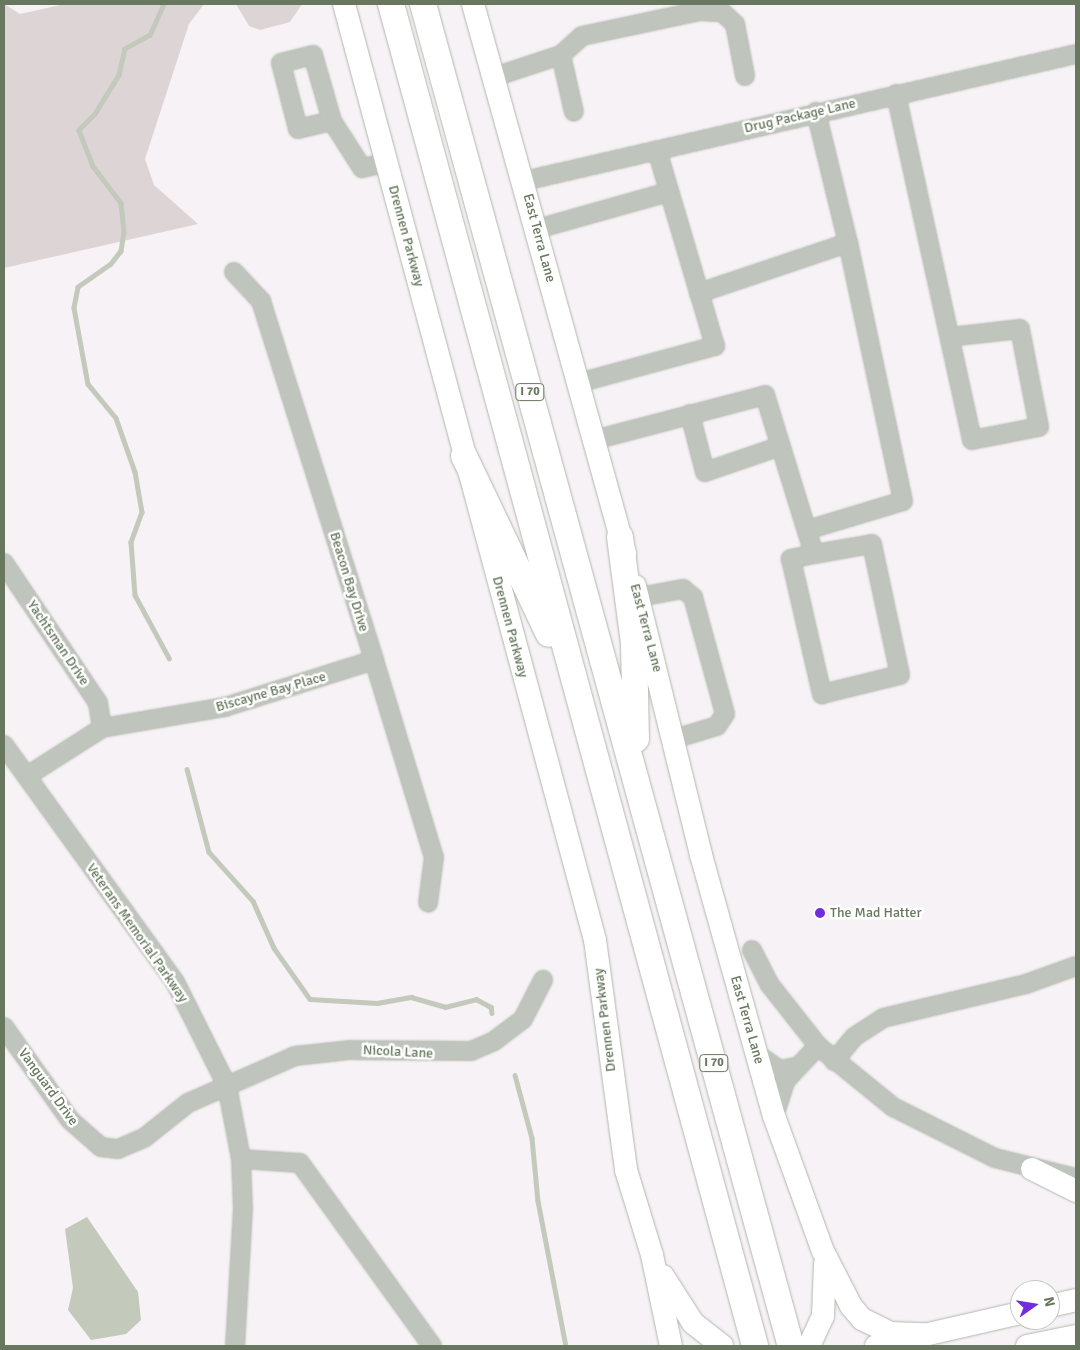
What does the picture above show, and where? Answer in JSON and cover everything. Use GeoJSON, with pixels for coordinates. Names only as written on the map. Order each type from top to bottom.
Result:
{"type":"FeatureCollection","features":[{"type":"Feature","properties":{"kind":"highway","name":"I 70"},"geometry":{"type":"LineString","coordinates":[[391,4],[755,1346]]}},
{"type":"Feature","properties":{"kind":"highway","name":"I 70"},"geometry":{"type":"LineString","coordinates":[[423,4],[791,1346]]}},
{"type":"Feature","properties":{"kind":"highway"},"geometry":{"type":"LineString","coordinates":[[464,456],[581,703]]}},
{"type":"Feature","properties":{"kind":"highway"},"geometry":{"type":"LineString","coordinates":[[620,537],[634,644],[637,780]]}},
{"type":"Feature","properties":{"kind":"main road","name":"Drennen Parkway"},"geometry":{"type":"LineString","coordinates":[[344,4],[595,940],[626,1170],[652,1255]]}},
{"type":"Feature","properties":{"kind":"main road","name":"East Terra Lane"},"geometry":{"type":"LineString","coordinates":[[474,4],[620,537],[639,596],[756,1054],[774,1116],[823,1251]]}},
{"type":"Feature","properties":{"kind":"main road"},"geometry":{"type":"LineString","coordinates":[[1032,1169],[1076,1191]]}},
{"type":"Feature","properties":{"kind":"main road"},"geometry":{"type":"LineString","coordinates":[[823,1251],[851,1306],[862,1319],[891,1333],[924,1334]]}},
{"type":"Feature","properties":{"kind":"main road"},"geometry":{"type":"LineString","coordinates":[[813,1338],[826,1299],[823,1251]]}},
{"type":"Feature","properties":{"kind":"main road"},"geometry":{"type":"LineString","coordinates":[[652,1255],[671,1346]]}},
{"type":"Feature","properties":{"kind":"main road"},"geometry":{"type":"LineString","coordinates":[[652,1255],[693,1323],[722,1346]]}},
{"type":"Feature","properties":{"kind":"main road"},"geometry":{"type":"LineString","coordinates":[[1060,1304],[1076,1300]]}},
{"type":"Feature","properties":{"kind":"main road"},"geometry":{"type":"LineString","coordinates":[[876,1346],[1010,1314]]}},
{"type":"Feature","properties":{"kind":"main road"},"geometry":{"type":"LineString","coordinates":[[1027,1346],[1076,1336]]}},
{"type":"Feature","properties":{"kind":"street"},"geometry":{"type":"LineString","coordinates":[[494,77],[561,55],[582,36],[661,16],[722,12],[735,24],[745,76]]}},
{"type":"Feature","properties":{"kind":"street","name":"Drug Package Lane"},"geometry":{"type":"LineString","coordinates":[[524,181],[816,112],[1076,54]]}},
{"type":"Feature","properties":{"kind":"street"},"geometry":{"type":"LineString","coordinates":[[561,55],[574,112]]}},
{"type":"Feature","properties":{"kind":"street"},"geometry":{"type":"LineString","coordinates":[[896,94],[972,440],[1039,427],[1020,328],[950,337]]}},
{"type":"Feature","properties":{"kind":"street"},"geometry":{"type":"LineString","coordinates":[[807,530],[903,502],[848,243],[816,112]]}},
{"type":"Feature","properties":{"kind":"street"},"geometry":{"type":"LineString","coordinates":[[332,121],[362,168],[386,163]]}},
{"type":"Feature","properties":{"kind":"street"},"geometry":{"type":"LineString","coordinates":[[578,383],[715,346],[657,150]]}},
{"type":"Feature","properties":{"kind":"street"},"geometry":{"type":"LineString","coordinates":[[537,229],[669,192]]}},
{"type":"Feature","properties":{"kind":"street"},"geometry":{"type":"LineString","coordinates":[[699,293],[848,243]]}},
{"type":"Feature","properties":{"kind":"street","name":"Beacon Bay Drive"},"geometry":{"type":"LineString","coordinates":[[234,272],[261,301],[374,660],[434,857],[428,902]]}},
{"type":"Feature","properties":{"kind":"street"},"geometry":{"type":"LineString","coordinates":[[594,440],[765,395],[778,447],[814,554]]}},
{"type":"Feature","properties":{"kind":"street"},"geometry":{"type":"LineString","coordinates":[[690,414],[706,472],[778,447]]}},
{"type":"Feature","properties":{"kind":"street"},"geometry":{"type":"LineString","coordinates":[[872,544],[900,675],[822,694],[791,559],[814,554],[872,544]]}},
{"type":"Feature","properties":{"kind":"street","name":"Yachtsman Drive"},"geometry":{"type":"LineString","coordinates":[[4,563],[98,703],[102,728]]}},
{"type":"Feature","properties":{"kind":"street"},"geometry":{"type":"LineString","coordinates":[[639,596],[683,589],[693,597],[725,714],[717,726],[674,739]]}},
{"type":"Feature","properties":{"kind":"street","name":"Biscayne Bay Place"},"geometry":{"type":"LineString","coordinates":[[102,728],[167,718],[264,696],[374,660]]}},
{"type":"Feature","properties":{"kind":"street"},"geometry":{"type":"LineString","coordinates":[[27,776],[102,728]]}},
{"type":"Feature","properties":{"kind":"street","name":"Veterans Memorial Parkway"},"geometry":{"type":"LineString","coordinates":[[4,745],[175,982],[227,1086],[241,1159],[243,1208],[235,1346]]}},
{"type":"Feature","properties":{"kind":"street"},"geometry":{"type":"LineString","coordinates":[[752,950],[770,985],[818,1046],[834,1061],[924,1126],[995,1158],[1032,1169],[1076,1178]]}},
{"type":"Feature","properties":{"kind":"street"},"geometry":{"type":"LineString","coordinates":[[834,1061],[854,1037],[883,1018],[1026,984],[1076,966]]}},
{"type":"Feature","properties":{"kind":"street","name":"Nicola Lane"},"geometry":{"type":"LineString","coordinates":[[227,1086],[277,1062],[316,1051],[470,1051],[494,1041],[523,1019],[543,980]]}},
{"type":"Feature","properties":{"kind":"street","name":"Vanguard Drive"},"geometry":{"type":"LineString","coordinates":[[4,1027],[70,1120],[101,1147],[132,1145],[188,1103],[227,1086]]}},
{"type":"Feature","properties":{"kind":"street"},"geometry":{"type":"LineString","coordinates":[[774,1116],[781,1090],[795,1066],[818,1046]]}},
{"type":"Feature","properties":{"kind":"street"},"geometry":{"type":"LineString","coordinates":[[756,1054],[780,1070],[795,1066]]}},
{"type":"Feature","properties":{"kind":"street"},"geometry":{"type":"LineString","coordinates":[[241,1159],[300,1163],[432,1346]]}},
{"type":"Feature","properties":{"kind":"shaded area"},"geometry":{"type":"Polygon","coordinates":[[[4,4],[20,14],[65,4],[204,4],[189,24],[145,159],[154,185],[198,224],[4,268],[4,4]]]}},
{"type":"Feature","properties":{"kind":"shaded area"},"geometry":{"type":"Polygon","coordinates":[[[236,4],[302,4],[290,22],[260,30],[249,26],[236,4]]]}},
{"type":"Feature","properties":{"kind":"shaded area"},"geometry":{"type":"Polygon","coordinates":[[[87,1217],[138,1292],[141,1320],[126,1334],[91,1340],[68,1310],[73,1288],[65,1229],[87,1217]]]}},
{"type":"Feature","properties":{"kind":"waterway"},"geometry":{"type":"LineString","coordinates":[[164,4],[150,35],[125,49],[119,75],[95,114],[79,130],[93,166],[121,203],[124,232],[121,251],[111,264],[78,287],[74,308],[88,384],[116,418],[135,472],[142,512],[131,542],[135,595],[169,658]]}},
{"type":"Feature","properties":{"kind":"waterway"},"geometry":{"type":"LineString","coordinates":[[187,769],[209,852],[253,901],[274,948],[310,999],[377,1003],[411,997],[445,1007],[476,999],[491,1007],[492,1013]]}},
{"type":"Feature","properties":{"kind":"waterway"},"geometry":{"type":"LineString","coordinates":[[515,1075],[532,1138],[538,1201],[566,1346]]}},
{"type":"Feature","properties":{"kind":"place","name":"The Mad Hatter"},"geometry":{"type":"Point","coordinates":[820,913]}}]}
